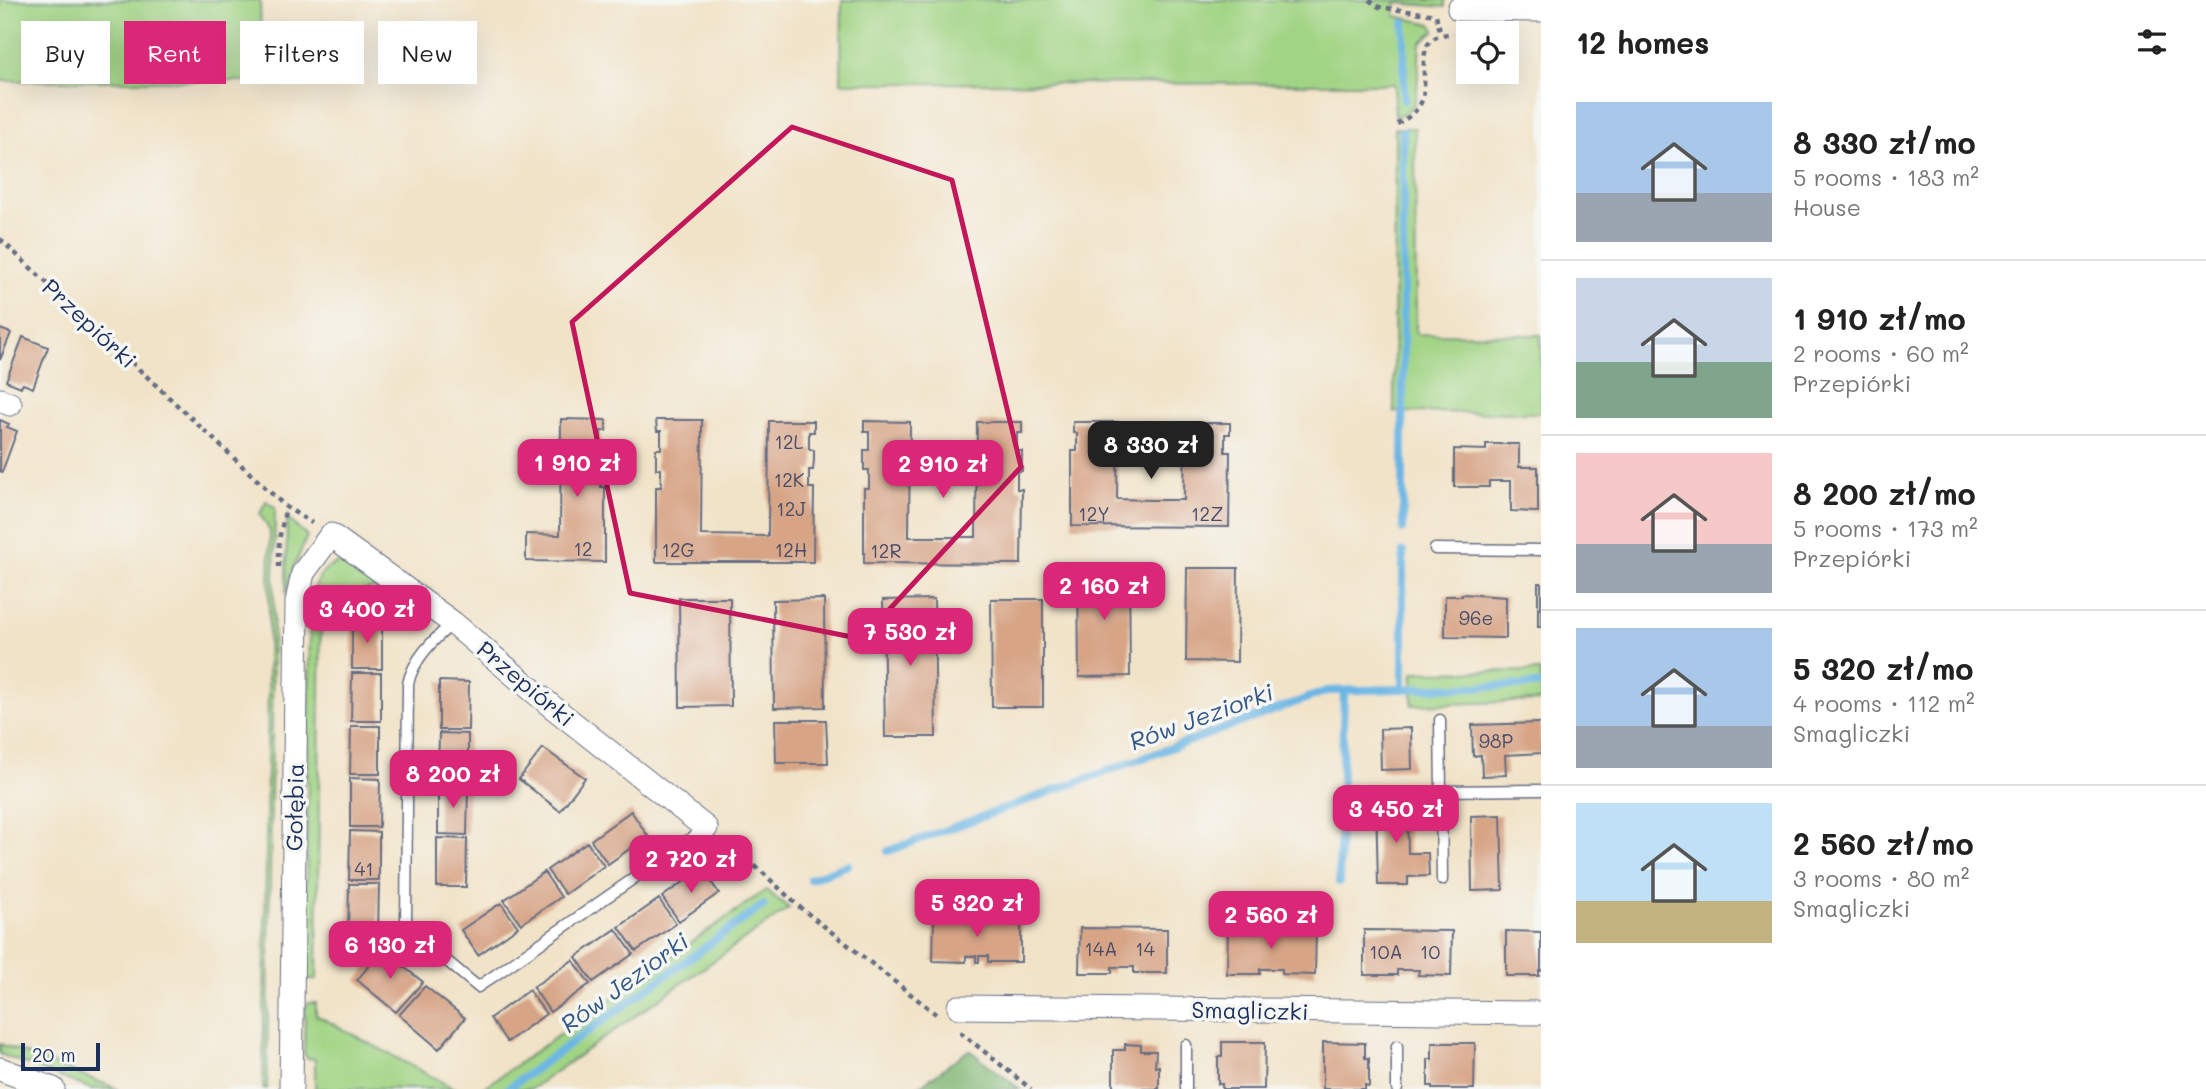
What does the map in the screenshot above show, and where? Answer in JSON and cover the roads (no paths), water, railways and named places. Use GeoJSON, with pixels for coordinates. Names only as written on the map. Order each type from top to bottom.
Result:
{"type":"FeatureCollection","features":[{"type":"Feature","properties":{"kind":"street"},"geometry":{"type":"LineString","coordinates":[[1459,9],[1541,10]]}},
{"type":"Feature","properties":{"kind":"street","name":"Przepiórki"},"geometry":{"type":"LineString","coordinates":[[331,535],[453,623],[550,705],[706,828]]}},
{"type":"Feature","properties":{"kind":"street","name":"Gołębia"},"geometry":{"type":"LineString","coordinates":[[291,1089],[297,603],[303,573],[331,535]]}},
{"type":"Feature","properties":{"kind":"street","name":"Smagliczki"},"geometry":{"type":"LineString","coordinates":[[951,1017],[1541,1013]]}},
{"type":"Feature","properties":{"kind":"street"},"geometry":{"type":"LineString","coordinates":[[0,1069],[53,1089]]}},
{"type":"Feature","properties":{"kind":"lane"},"geometry":{"type":"LineString","coordinates":[[1435,549],[1541,550]]}},
{"type":"Feature","properties":{"kind":"lane"},"geometry":{"type":"LineString","coordinates":[[453,623],[437,637],[411,670],[408,684],[406,927],[478,987],[706,828]]}},
{"type":"Feature","properties":{"kind":"lane"},"geometry":{"type":"LineString","coordinates":[[1440,720],[1442,880]]}},
{"type":"Feature","properties":{"kind":"lane"},"geometry":{"type":"LineString","coordinates":[[1441,791],[1541,790]]}},
{"type":"Feature","properties":{"kind":"lane"},"geometry":{"type":"LineString","coordinates":[[1186,1045],[1186,1089]]}},
{"type":"Feature","properties":{"kind":"lane"},"geometry":{"type":"LineString","coordinates":[[1396,1089],[1397,1045]]}},
{"type":"Feature","properties":{"kind":"waterway","name":"Rów Jeziorki"},"geometry":{"type":"LineString","coordinates":[[1404,23],[1404,100]]}},
{"type":"Feature","properties":{"kind":"waterway","name":"Rów Jeziorki"},"geometry":{"type":"LineString","coordinates":[[1403,131],[1403,529]]}},
{"type":"Feature","properties":{"kind":"waterway","name":"Rów Jeziorki"},"geometry":{"type":"LineString","coordinates":[[1403,552],[1403,688]]}},
{"type":"Feature","properties":{"kind":"waterway","name":"Rów Jeziorki"},"geometry":{"type":"LineString","coordinates":[[888,851],[1327,691],[1541,685]]}},
{"type":"Feature","properties":{"kind":"waterway"},"geometry":{"type":"LineString","coordinates":[[1339,882],[1344,691]]}},
{"type":"Feature","properties":{"kind":"waterway","name":"Rów Jeziorki"},"geometry":{"type":"LineString","coordinates":[[810,879],[848,865]]}},
{"type":"Feature","properties":{"kind":"waterway","name":"Rów Jeziorki"},"geometry":{"type":"LineString","coordinates":[[507,1089],[764,905]]}}]}
